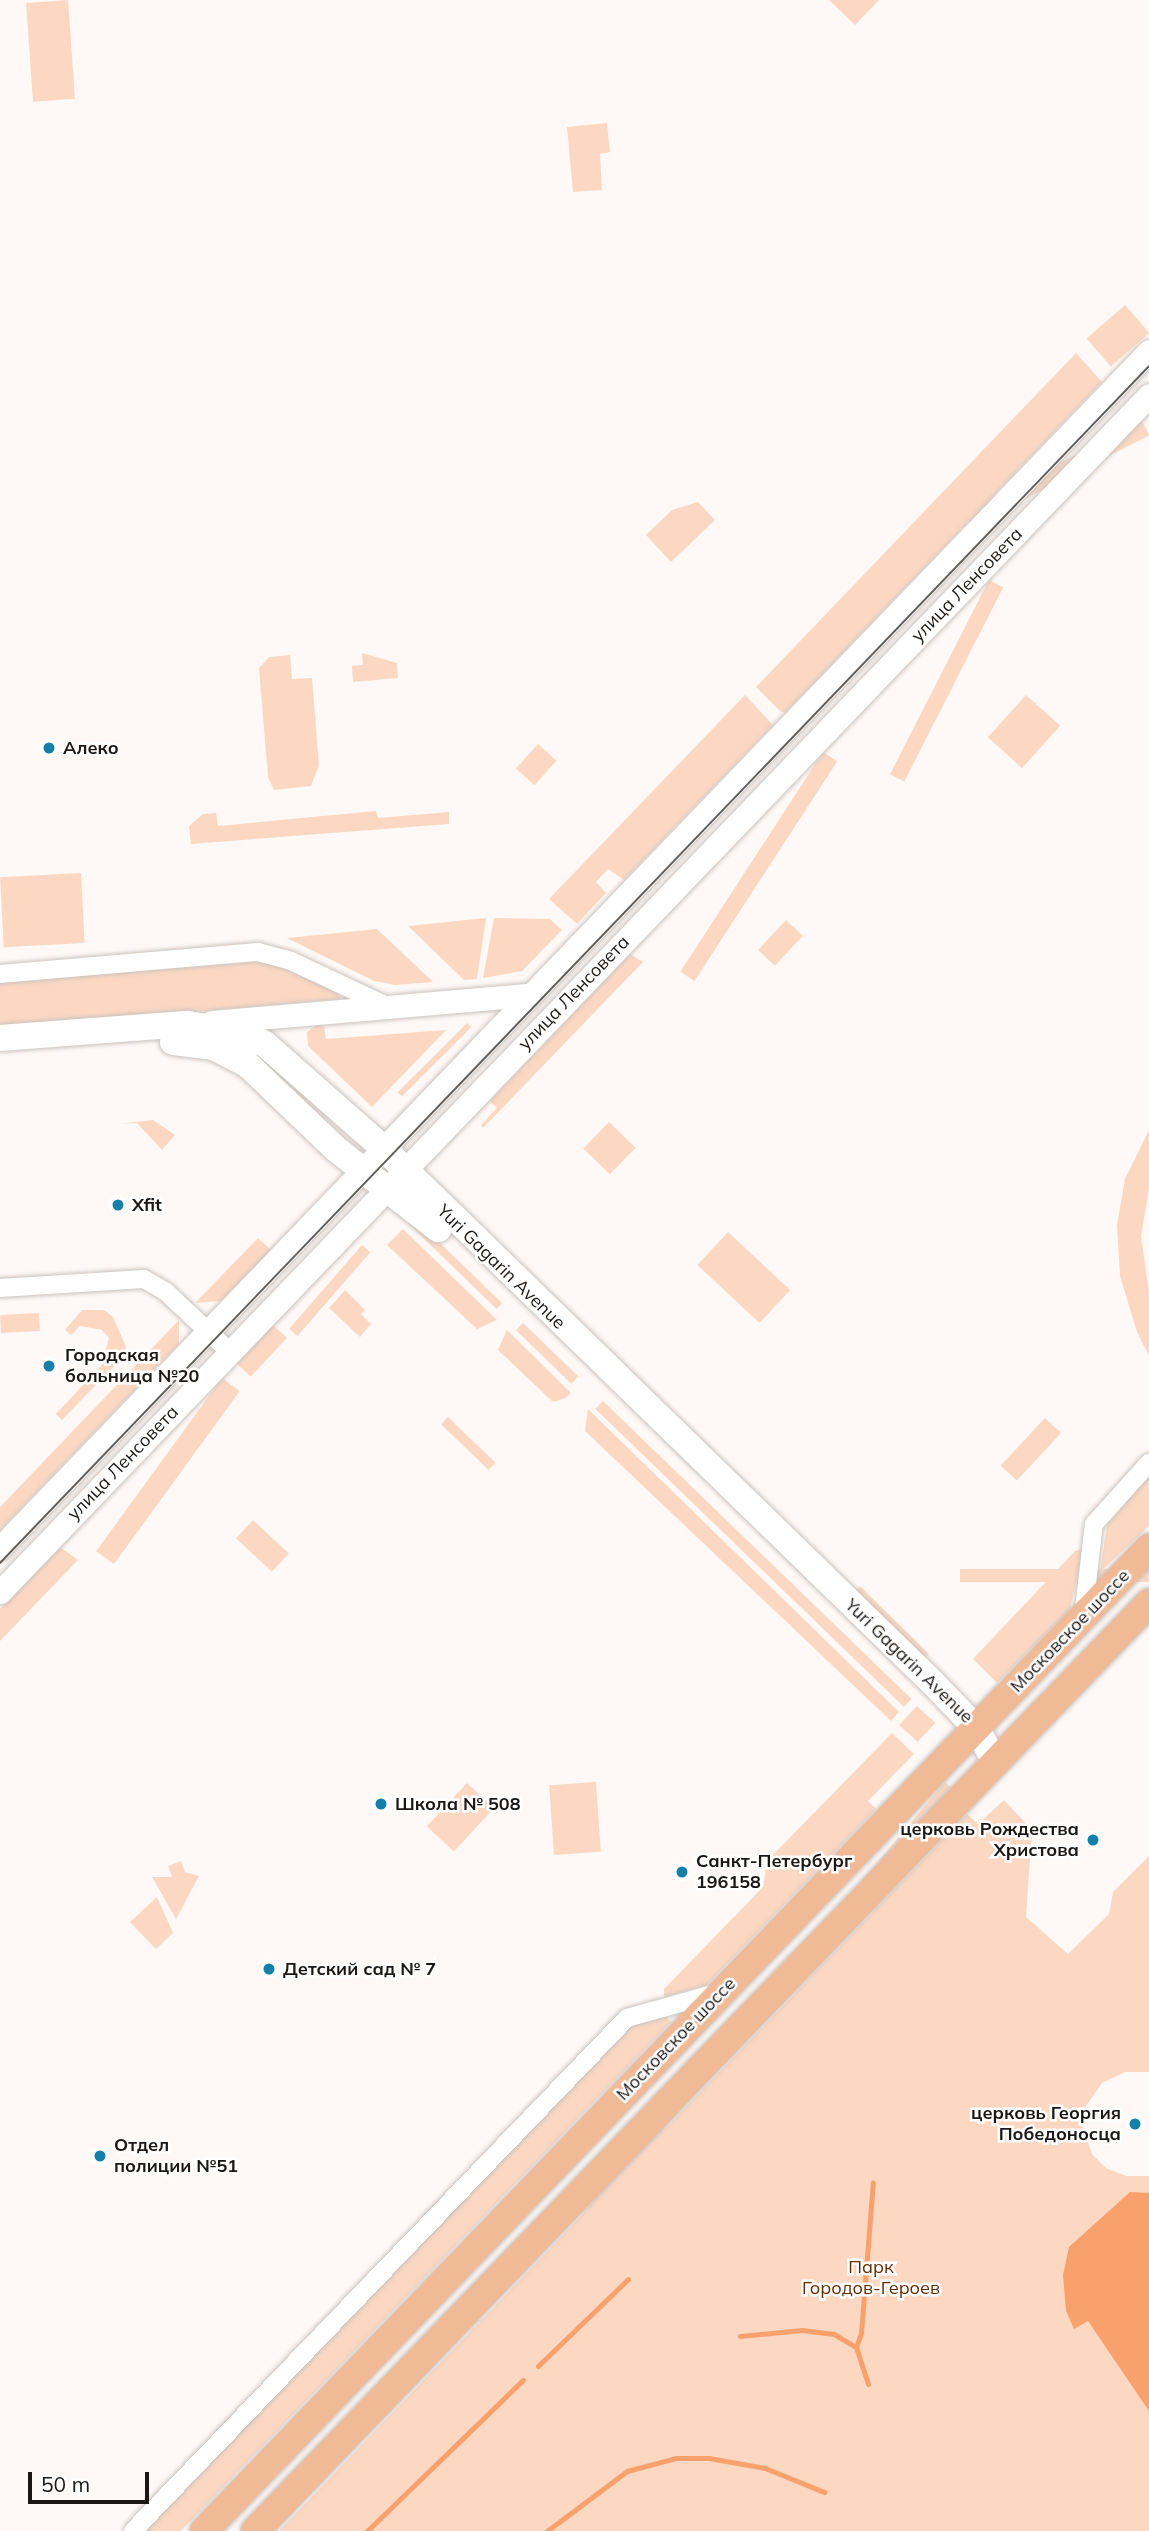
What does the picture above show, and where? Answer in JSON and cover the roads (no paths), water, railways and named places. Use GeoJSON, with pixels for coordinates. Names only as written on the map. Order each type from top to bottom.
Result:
{"type":"FeatureCollection","features":[{"type":"Feature","properties":{"kind":"main road","name":"Yuri Gagarin Avenue"},"geometry":{"type":"LineString","coordinates":[[0,1038],[188,1024],[237,1032],[265,1044],[383,1148],[396,1179],[970,1734],[996,1763]]}},
{"type":"Feature","properties":{"kind":"main road","name":"Yuri Gagarin Avenue"},"geometry":{"type":"LineString","coordinates":[[0,1056],[157,1043],[214,1047],[261,1075],[362,1170],[396,1179]]}},
{"type":"Feature","properties":{"kind":"main road","name":"Московское шоссе"},"geometry":{"type":"LineString","coordinates":[[204,2531],[1149,1548]]}},
{"type":"Feature","properties":{"kind":"main road"},"geometry":{"type":"LineString","coordinates":[[255,2531],[1149,1603]]}},
{"type":"Feature","properties":{"kind":"street","name":"улица Ленсовета"},"geometry":{"type":"LineString","coordinates":[[0,1548],[1149,351]]}},
{"type":"Feature","properties":{"kind":"street","name":"улица Ленсовета"},"geometry":{"type":"LineString","coordinates":[[0,1592],[1149,395]]}},
{"type":"Feature","properties":{"kind":"street"},"geometry":{"type":"LineString","coordinates":[[0,974],[258,952],[291,961],[389,1007]]}},
{"type":"Feature","properties":{"kind":"street"},"geometry":{"type":"LineString","coordinates":[[188,1024],[530,995],[552,1017]]}},
{"type":"Feature","properties":{"kind":"street"},"geometry":{"type":"LineString","coordinates":[[0,1288],[145,1279],[165,1291],[230,1352]]}},
{"type":"Feature","properties":{"kind":"street"},"geometry":{"type":"LineString","coordinates":[[1083,1617],[1094,1524],[1149,1463]]}},
{"type":"Feature","properties":{"kind":"street"},"geometry":{"type":"LineString","coordinates":[[133,2531],[627,2018],[723,1991]]}},
{"type":"Feature","properties":{"kind":"waterway"},"geometry":{"type":"LineString","coordinates":[[856,2347],[861,2333],[873,2182]]}},
{"type":"Feature","properties":{"kind":"waterway"},"geometry":{"type":"LineString","coordinates":[[538,2366],[628,2279]]}},
{"type":"Feature","properties":{"kind":"waterway"},"geometry":{"type":"LineString","coordinates":[[740,2336],[802,2330],[834,2334],[856,2347],[868,2384]]}},
{"type":"Feature","properties":{"kind":"waterway"},"geometry":{"type":"LineString","coordinates":[[367,2531],[523,2380]]}},
{"type":"Feature","properties":{"kind":"waterway"},"geometry":{"type":"LineString","coordinates":[[547,2531],[627,2471],[676,2458],[709,2458],[765,2468],[824,2492]]}},
{"type":"Feature","properties":{"kind":"tram line"},"geometry":{"type":"LineString","coordinates":[[0,1563],[1149,366]]}},
{"type":"Feature","properties":{"kind":"place","name":"Алеко"},"geometry":{"type":"Point","coordinates":[49,748]}},
{"type":"Feature","properties":{"kind":"place","name":"Xfit"},"geometry":{"type":"Point","coordinates":[118,1205]}},
{"type":"Feature","properties":{"kind":"place","name":"Городская больница №20"},"geometry":{"type":"Point","coordinates":[49,1366]}},
{"type":"Feature","properties":{"kind":"place","name":"Школа № 508"},"geometry":{"type":"Point","coordinates":[381,1804]}},
{"type":"Feature","properties":{"kind":"place","name":"церковь Рождества Христова"},"geometry":{"type":"Point","coordinates":[1093,1840]}},
{"type":"Feature","properties":{"kind":"place","name":"Санкт-Петербург 196158"},"geometry":{"type":"Point","coordinates":[682,1872]}},
{"type":"Feature","properties":{"kind":"place","name":"Детский сад № 7"},"geometry":{"type":"Point","coordinates":[269,1969]}},
{"type":"Feature","properties":{"kind":"place","name":"церковь Георгия Победоносца"},"geometry":{"type":"Point","coordinates":[1135,2124]}},
{"type":"Feature","properties":{"kind":"place","name":"Отдел полиции №51"},"geometry":{"type":"Point","coordinates":[100,2156]}},
{"type":"Feature","properties":{"kind":"park label","name":"Парк Городов-Героев"},"geometry":{"type":"Point","coordinates":[871,2278]}}]}
